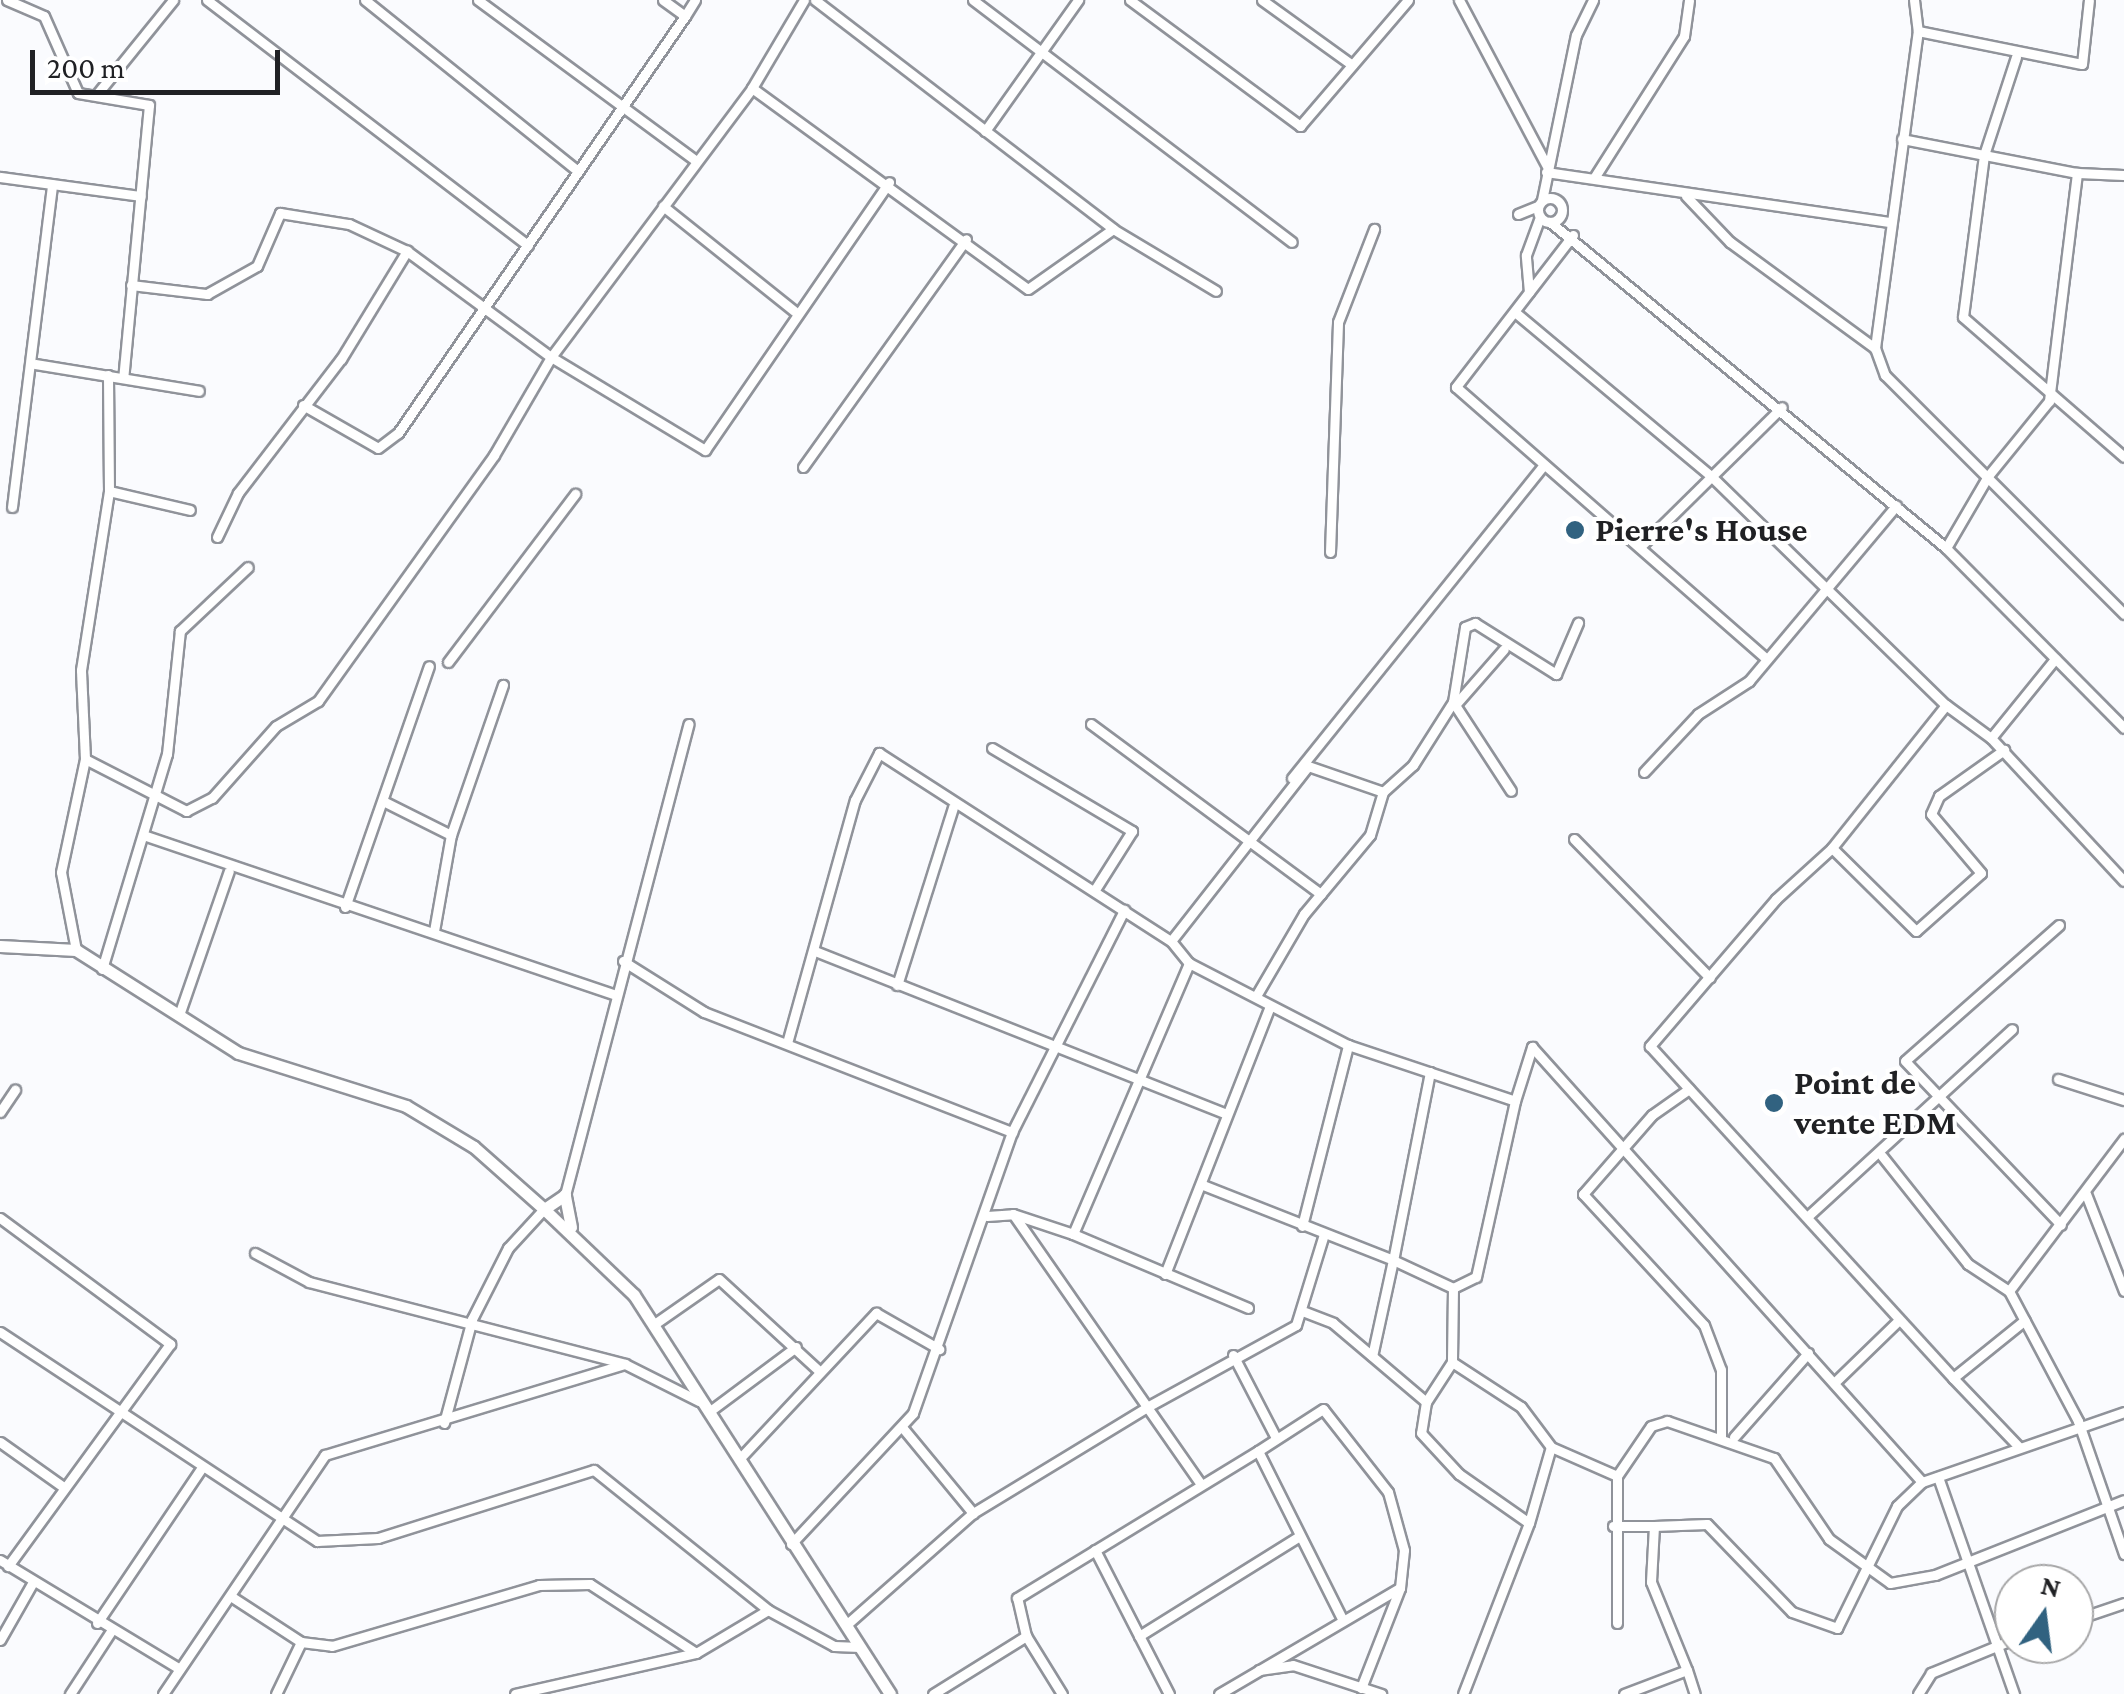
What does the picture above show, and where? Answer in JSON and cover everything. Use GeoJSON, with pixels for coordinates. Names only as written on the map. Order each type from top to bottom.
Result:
{"type":"FeatureCollection","features":[{"type":"Feature","properties":{"kind":"street"},"geometry":{"type":"LineString","coordinates":[[7,0],[44,16],[78,93],[149,105],[123,378]]}},
{"type":"Feature","properties":{"kind":"street"},"geometry":{"type":"LineString","coordinates":[[97,94],[173,0]]}},
{"type":"Feature","properties":{"kind":"street"},"geometry":{"type":"LineString","coordinates":[[206,0],[528,245]]}},
{"type":"Feature","properties":{"kind":"street"},"geometry":{"type":"LineString","coordinates":[[365,0],[578,171]]}},
{"type":"Feature","properties":{"kind":"street"},"geometry":{"type":"LineString","coordinates":[[478,0],[696,161]]}},
{"type":"Feature","properties":{"kind":"street"},"geometry":{"type":"LineString","coordinates":[[663,0],[685,16]]}},
{"type":"Feature","properties":{"kind":"street"},"geometry":{"type":"LineString","coordinates":[[303,406],[378,448],[528,245],[695,0]]}},
{"type":"Feature","properties":{"kind":"street"},"geometry":{"type":"LineString","coordinates":[[85,759],[157,790],[172,808],[201,806],[254,744],[318,701],[494,455],[551,357],[752,88],[804,0]]}},
{"type":"Feature","properties":{"kind":"street"},"geometry":{"type":"LineString","coordinates":[[815,0],[1113,228],[1216,291]]}},
{"type":"Feature","properties":{"kind":"street"},"geometry":{"type":"LineString","coordinates":[[973,0],[1292,242]]}},
{"type":"Feature","properties":{"kind":"street"},"geometry":{"type":"LineString","coordinates":[[985,132],[1078,0]]}},
{"type":"Feature","properties":{"kind":"street"},"geometry":{"type":"LineString","coordinates":[[1130,0],[1300,126],[1408,0]]}},
{"type":"Feature","properties":{"kind":"street"},"geometry":{"type":"LineString","coordinates":[[1262,0],[1352,65]]}},
{"type":"Feature","properties":{"kind":"street"},"geometry":{"type":"LineString","coordinates":[[1460,0],[1546,173]]}},
{"type":"Feature","properties":{"kind":"street"},"geometry":{"type":"LineString","coordinates":[[1529,292],[1526,255],[1545,209],[1546,173],[1593,0]]}},
{"type":"Feature","properties":{"kind":"street"},"geometry":{"type":"LineString","coordinates":[[1594,178],[1684,36],[1689,0]]}},
{"type":"Feature","properties":{"kind":"street"},"geometry":{"type":"LineString","coordinates":[[1914,0],[1918,30],[1887,222],[1875,348],[1885,375],[2124,614]]}},
{"type":"Feature","properties":{"kind":"street"},"geometry":{"type":"LineString","coordinates":[[1918,30],[2016,57],[2082,64],[2089,0]]}},
{"type":"Feature","properties":{"kind":"street"},"geometry":{"type":"LineString","coordinates":[[2016,57],[1984,155],[1963,317],[2049,401],[2124,457]]}},
{"type":"Feature","properties":{"kind":"street"},"geometry":{"type":"LineString","coordinates":[[752,88],[889,182],[1028,289],[1113,228]]}},
{"type":"Feature","properties":{"kind":"street"},"geometry":{"type":"LineString","coordinates":[[1902,139],[2077,173],[2124,176]]}},
{"type":"Feature","properties":{"kind":"street"},"geometry":{"type":"LineString","coordinates":[[1546,173],[1887,222]]}},
{"type":"Feature","properties":{"kind":"street"},"geometry":{"type":"LineString","coordinates":[[1946,548],[1988,476],[2049,401],[2077,173]]}},
{"type":"Feature","properties":{"kind":"street"},"geometry":{"type":"LineString","coordinates":[[0,177],[141,196]]}},
{"type":"Feature","properties":{"kind":"street"},"geometry":{"type":"LineString","coordinates":[[131,285],[207,294],[257,266],[280,213],[349,224],[408,251],[486,304],[551,357],[705,450],[794,311],[889,182]]}},
{"type":"Feature","properties":{"kind":"street"},"geometry":{"type":"LineString","coordinates":[[12,506],[35,364],[52,184]]}},
{"type":"Feature","properties":{"kind":"street"},"geometry":{"type":"LineString","coordinates":[[1686,196],[1730,242],[1875,348]]}},
{"type":"Feature","properties":{"kind":"street"},"geometry":{"type":"LineString","coordinates":[[663,206],[794,311]]}},
{"type":"Feature","properties":{"kind":"street"},"geometry":{"type":"LineString","coordinates":[[1545,209],[1561,213]]}},
{"type":"Feature","properties":{"kind":"street"},"geometry":{"type":"LineString","coordinates":[[1545,209],[1946,548],[2124,728]]}},
{"type":"Feature","properties":{"kind":"street"},"geometry":{"type":"LineString","coordinates":[[1518,214],[1545,209],[1561,213],[1573,235]]}},
{"type":"Feature","properties":{"kind":"street"},"geometry":{"type":"LineString","coordinates":[[1330,552],[1338,322],[1374,229]]}},
{"type":"Feature","properties":{"kind":"street"},"geometry":{"type":"LineString","coordinates":[[1573,235],[1516,314],[1456,387],[1764,658]]}},
{"type":"Feature","properties":{"kind":"street"},"geometry":{"type":"LineString","coordinates":[[803,466],[966,239]]}},
{"type":"Feature","properties":{"kind":"street"},"geometry":{"type":"LineString","coordinates":[[217,537],[408,251]]}},
{"type":"Feature","properties":{"kind":"street"},"geometry":{"type":"LineString","coordinates":[[1516,314],[1713,478],[1946,705],[2004,750],[2124,882]]}},
{"type":"Feature","properties":{"kind":"street"},"geometry":{"type":"LineString","coordinates":[[35,364],[199,392]]}},
{"type":"Feature","properties":{"kind":"street"},"geometry":{"type":"LineString","coordinates":[[76,950],[61,872],[85,759],[81,670],[109,491],[108,375]]}},
{"type":"Feature","properties":{"kind":"street"},"geometry":{"type":"LineString","coordinates":[[1640,547],[1782,407]]}},
{"type":"Feature","properties":{"kind":"street"},"geometry":{"type":"LineString","coordinates":[[1171,941],[1244,839],[1544,466]]}},
{"type":"Feature","properties":{"kind":"street"},"geometry":{"type":"LineString","coordinates":[[109,491],[190,510]]}},
{"type":"Feature","properties":{"kind":"street"},"geometry":{"type":"LineString","coordinates":[[448,662],[575,494]]}},
{"type":"Feature","properties":{"kind":"street"},"geometry":{"type":"LineString","coordinates":[[1644,772],[1698,714],[1729,701],[1896,506]]}},
{"type":"Feature","properties":{"kind":"street"},"geometry":{"type":"LineString","coordinates":[[102,969],[157,790],[180,631],[248,566]]}},
{"type":"Feature","properties":{"kind":"street"},"geometry":{"type":"LineString","coordinates":[[1511,791],[1454,703],[1464,627],[1475,623],[1504,649],[1556,674],[1578,623]]}},
{"type":"Feature","properties":{"kind":"street"},"geometry":{"type":"LineString","coordinates":[[1256,996],[1321,894],[1370,835],[1383,792],[1413,765],[1454,703],[1504,649]]}},
{"type":"Feature","properties":{"kind":"street"},"geometry":{"type":"LineString","coordinates":[[1991,738],[2055,659]]}},
{"type":"Feature","properties":{"kind":"street"},"geometry":{"type":"LineString","coordinates":[[345,906],[429,666]]}},
{"type":"Feature","properties":{"kind":"street"},"geometry":{"type":"LineString","coordinates":[[434,931],[452,834],[503,685]]}},
{"type":"Feature","properties":{"kind":"street"},"geometry":{"type":"LineString","coordinates":[[1946,705],[1832,848],[1650,1046],[1898,1321],[2019,1447]]}},
{"type":"Feature","properties":{"kind":"street"},"geometry":{"type":"LineString","coordinates":[[571,1227],[565,1195],[614,994],[688,724]]}},
{"type":"Feature","properties":{"kind":"street"},"geometry":{"type":"LineString","coordinates":[[1091,724],[1321,894]]}},
{"type":"Feature","properties":{"kind":"street"},"geometry":{"type":"LineString","coordinates":[[992,748],[1132,832],[1094,891]]}},
{"type":"Feature","properties":{"kind":"street"},"geometry":{"type":"LineString","coordinates":[[1832,848],[1916,931],[1981,873],[1932,814],[1939,796],[2004,750]]}},
{"type":"Feature","properties":{"kind":"street"},"geometry":{"type":"LineString","coordinates":[[787,1043],[855,800],[879,753],[954,807],[1171,941],[1190,963],[1256,996],[1269,1008],[1348,1045],[1514,1101]]}},
{"type":"Feature","properties":{"kind":"street"},"geometry":{"type":"LineString","coordinates":[[1292,778],[1308,766],[1383,792]]}},
{"type":"Feature","properties":{"kind":"street"},"geometry":{"type":"LineString","coordinates":[[383,801],[452,834]]}},
{"type":"Feature","properties":{"kind":"street"},"geometry":{"type":"LineString","coordinates":[[897,985],[954,807]]}},
{"type":"Feature","properties":{"kind":"street"},"geometry":{"type":"LineString","coordinates":[[146,836],[229,871],[434,931],[614,994]]}},
{"type":"Feature","properties":{"kind":"street"},"geometry":{"type":"LineString","coordinates":[[1574,839],[1710,978]]}},
{"type":"Feature","properties":{"kind":"street"},"geometry":{"type":"LineString","coordinates":[[179,1015],[229,871]]}},
{"type":"Feature","properties":{"kind":"street"},"geometry":{"type":"LineString","coordinates":[[790,1544],[902,1427],[940,1348],[1012,1132],[1050,1048],[1124,910]]}},
{"type":"Feature","properties":{"kind":"street"},"geometry":{"type":"LineString","coordinates":[[2059,925],[1905,1061],[2060,1225]]}},
{"type":"Feature","properties":{"kind":"street"},"geometry":{"type":"LineString","coordinates":[[0,946],[76,950],[238,1053],[406,1106],[474,1147],[544,1209],[571,1227],[653,1325],[699,1401]]}},
{"type":"Feature","properties":{"kind":"street"},"geometry":{"type":"LineString","coordinates":[[815,951],[1050,1048],[1226,1114]]}},
{"type":"Feature","properties":{"kind":"street"},"geometry":{"type":"LineString","coordinates":[[623,961],[704,1012],[1012,1132]]}},
{"type":"Feature","properties":{"kind":"street"},"geometry":{"type":"LineString","coordinates":[[1073,1234],[1190,963]]}},
{"type":"Feature","properties":{"kind":"street"},"geometry":{"type":"LineString","coordinates":[[1165,1274],[1269,1008]]}},
{"type":"Feature","properties":{"kind":"street"},"geometry":{"type":"LineString","coordinates":[[1807,1217],[1942,1101],[2012,1029]]}},
{"type":"Feature","properties":{"kind":"street"},"geometry":{"type":"LineString","coordinates":[[1302,1226],[1348,1045]]}},
{"type":"Feature","properties":{"kind":"street"},"geometry":{"type":"LineString","coordinates":[[1453,1288],[1476,1277],[1514,1101],[1532,1047],[1622,1155],[1808,1353],[1922,1482]]}},
{"type":"Feature","properties":{"kind":"street"},"geometry":{"type":"LineString","coordinates":[[1372,1356],[1430,1072]]}},
{"type":"Feature","properties":{"kind":"street"},"geometry":{"type":"LineString","coordinates":[[2058,1079],[2124,1100]]}},
{"type":"Feature","properties":{"kind":"street"},"geometry":{"type":"LineString","coordinates":[[1689,1089],[1652,1115],[1622,1155],[1584,1194],[1704,1325],[1721,1370],[1721,1436]]}},
{"type":"Feature","properties":{"kind":"street"},"geometry":{"type":"LineString","coordinates":[[0,1112],[15,1090]]}},
{"type":"Feature","properties":{"kind":"street"},"geometry":{"type":"LineString","coordinates":[[2009,1291],[2124,1139]]}},
{"type":"Feature","properties":{"kind":"street"},"geometry":{"type":"LineString","coordinates":[[1882,1156],[1968,1264],[2009,1291],[2078,1422],[2124,1554]]}},
{"type":"Feature","properties":{"kind":"street"},"geometry":{"type":"LineString","coordinates":[[1203,1184],[1453,1288]]}},
{"type":"Feature","properties":{"kind":"street"},"geometry":{"type":"LineString","coordinates":[[2086,1194],[2124,1291]]}},
{"type":"Feature","properties":{"kind":"street"},"geometry":{"type":"LineString","coordinates":[[444,1423],[472,1320],[508,1248],[544,1209],[565,1195]]}},
{"type":"Feature","properties":{"kind":"street"},"geometry":{"type":"LineString","coordinates":[[987,1216],[1013,1214],[1073,1234],[1248,1308]]}},
{"type":"Feature","properties":{"kind":"street"},"geometry":{"type":"LineString","coordinates":[[1013,1214],[1200,1483]]}},
{"type":"Feature","properties":{"kind":"street"},"geometry":{"type":"LineString","coordinates":[[0,1218],[170,1344],[124,1418],[62,1486],[4,1563],[110,1632],[180,1669]]}},
{"type":"Feature","properties":{"kind":"street"},"geometry":{"type":"LineString","coordinates":[[846,1625],[973,1513],[1305,1312],[1324,1234]]}},
{"type":"Feature","properties":{"kind":"street"},"geometry":{"type":"LineString","coordinates":[[255,1253],[309,1282],[472,1320],[625,1364],[699,1401],[743,1455],[790,1544],[890,1694]]}},
{"type":"Feature","properties":{"kind":"street"},"geometry":{"type":"LineString","coordinates":[[653,1325],[718,1278],[819,1371]]}},
{"type":"Feature","properties":{"kind":"street"},"geometry":{"type":"LineString","coordinates":[[1453,1288],[1452,1362],[1426,1402],[1421,1433],[1430,1446],[1529,1523]]}},
{"type":"Feature","properties":{"kind":"street"},"geometry":{"type":"LineString","coordinates":[[1305,1312],[1372,1356],[1426,1402]]}},
{"type":"Feature","properties":{"kind":"street"},"geometry":{"type":"LineString","coordinates":[[743,1455],[876,1313],[940,1348]]}},
{"type":"Feature","properties":{"kind":"street"},"geometry":{"type":"LineString","coordinates":[[1954,1378],[2025,1320]]}},
{"type":"Feature","properties":{"kind":"street"},"geometry":{"type":"LineString","coordinates":[[1834,1383],[1898,1321]]}},
{"type":"Feature","properties":{"kind":"street"},"geometry":{"type":"LineString","coordinates":[[0,1332],[200,1469],[316,1541],[364,1540],[594,1470],[768,1610],[834,1646],[860,1647]]}},
{"type":"Feature","properties":{"kind":"street"},"geometry":{"type":"LineString","coordinates":[[710,1411],[796,1347]]}},
{"type":"Feature","properties":{"kind":"street"},"geometry":{"type":"LineString","coordinates":[[1734,1437],[1808,1353]]}},
{"type":"Feature","properties":{"kind":"street"},"geometry":{"type":"LineString","coordinates":[[1233,1355],[1275,1436]]}},
{"type":"Feature","properties":{"kind":"street"},"geometry":{"type":"LineString","coordinates":[[1452,1362],[1522,1408],[1551,1447],[1617,1476]]}},
{"type":"Feature","properties":{"kind":"street"},"geometry":{"type":"LineString","coordinates":[[163,1694],[232,1597],[279,1516],[334,1450],[444,1423],[625,1364]]}},
{"type":"Feature","properties":{"kind":"street"},"geometry":{"type":"LineString","coordinates":[[1062,1694],[1026,1636],[1018,1598],[1200,1483],[1258,1451],[1275,1436],[1332,1410],[1388,1492],[1404,1550],[1400,1588],[1360,1688]]}},
{"type":"Feature","properties":{"kind":"street"},"geometry":{"type":"LineString","coordinates":[[1613,1526],[1707,1524],[1792,1612],[1837,1628],[1897,1506],[1922,1482],[2078,1422],[2124,1412]]}},
{"type":"Feature","properties":{"kind":"street"},"geometry":{"type":"LineString","coordinates":[[1617,1622],[1613,1526],[1617,1476],[1651,1426],[1667,1421],[1734,1437],[1774,1458],[1829,1540],[1890,1583],[1964,1560],[2124,1500]]}},
{"type":"Feature","properties":{"kind":"street"},"geometry":{"type":"LineString","coordinates":[[902,1427],[973,1513]]}},
{"type":"Feature","properties":{"kind":"street"},"geometry":{"type":"LineString","coordinates":[[0,1442],[62,1486]]}},
{"type":"Feature","properties":{"kind":"street"},"geometry":{"type":"LineString","coordinates":[[1463,1694],[1529,1523],[1551,1447]]}},
{"type":"Feature","properties":{"kind":"street"},"geometry":{"type":"LineString","coordinates":[[1258,1451],[1342,1619]]}},
{"type":"Feature","properties":{"kind":"street"},"geometry":{"type":"LineString","coordinates":[[97,1623],[200,1469]]}},
{"type":"Feature","properties":{"kind":"street"},"geometry":{"type":"LineString","coordinates":[[1918,1694],[1931,1674],[1994,1645],[1938,1478]]}},
{"type":"Feature","properties":{"kind":"street"},"geometry":{"type":"LineString","coordinates":[[1654,1526],[1651,1582],[1695,1694]]}},
{"type":"Feature","properties":{"kind":"street"},"geometry":{"type":"LineString","coordinates":[[1139,1636],[1298,1537]]}},
{"type":"Feature","properties":{"kind":"street"},"geometry":{"type":"LineString","coordinates":[[1095,1550],[1169,1694]]}},
{"type":"Feature","properties":{"kind":"street"},"geometry":{"type":"LineString","coordinates":[[0,1640],[33,1582]]}},
{"type":"Feature","properties":{"kind":"street"},"geometry":{"type":"LineString","coordinates":[[232,1597],[301,1642],[332,1646],[539,1585],[590,1584],[696,1653]]}},
{"type":"Feature","properties":{"kind":"street"},"geometry":{"type":"LineString","coordinates":[[1219,1694],[1400,1588]]}},
{"type":"Feature","properties":{"kind":"street"},"geometry":{"type":"LineString","coordinates":[[2094,1613],[2124,1603]]}},
{"type":"Feature","properties":{"kind":"street"},"geometry":{"type":"LineString","coordinates":[[515,1694],[696,1653],[768,1610]]}},
{"type":"Feature","properties":{"kind":"street"},"geometry":{"type":"LineString","coordinates":[[70,1694],[110,1632]]}},
{"type":"Feature","properties":{"kind":"street"},"geometry":{"type":"LineString","coordinates":[[934,1694],[1026,1636]]}},
{"type":"Feature","properties":{"kind":"street"},"geometry":{"type":"LineString","coordinates":[[276,1694],[301,1642]]}},
{"type":"Feature","properties":{"kind":"street"},"geometry":{"type":"LineString","coordinates":[[2002,1664],[2014,1694]]}},
{"type":"Feature","properties":{"kind":"street"},"geometry":{"type":"LineString","coordinates":[[1252,1672],[1293,1665],[1381,1694]]}},
{"type":"Feature","properties":{"kind":"street"},"geometry":{"type":"LineString","coordinates":[[1624,1694],[1687,1670]]}},
{"type":"Feature","properties":{"kind":"place","name":"Pierre's House"},"geometry":{"type":"Point","coordinates":[1575,530]}},
{"type":"Feature","properties":{"kind":"place","name":"Point de vente EDM"},"geometry":{"type":"Point","coordinates":[1774,1103]}}]}
